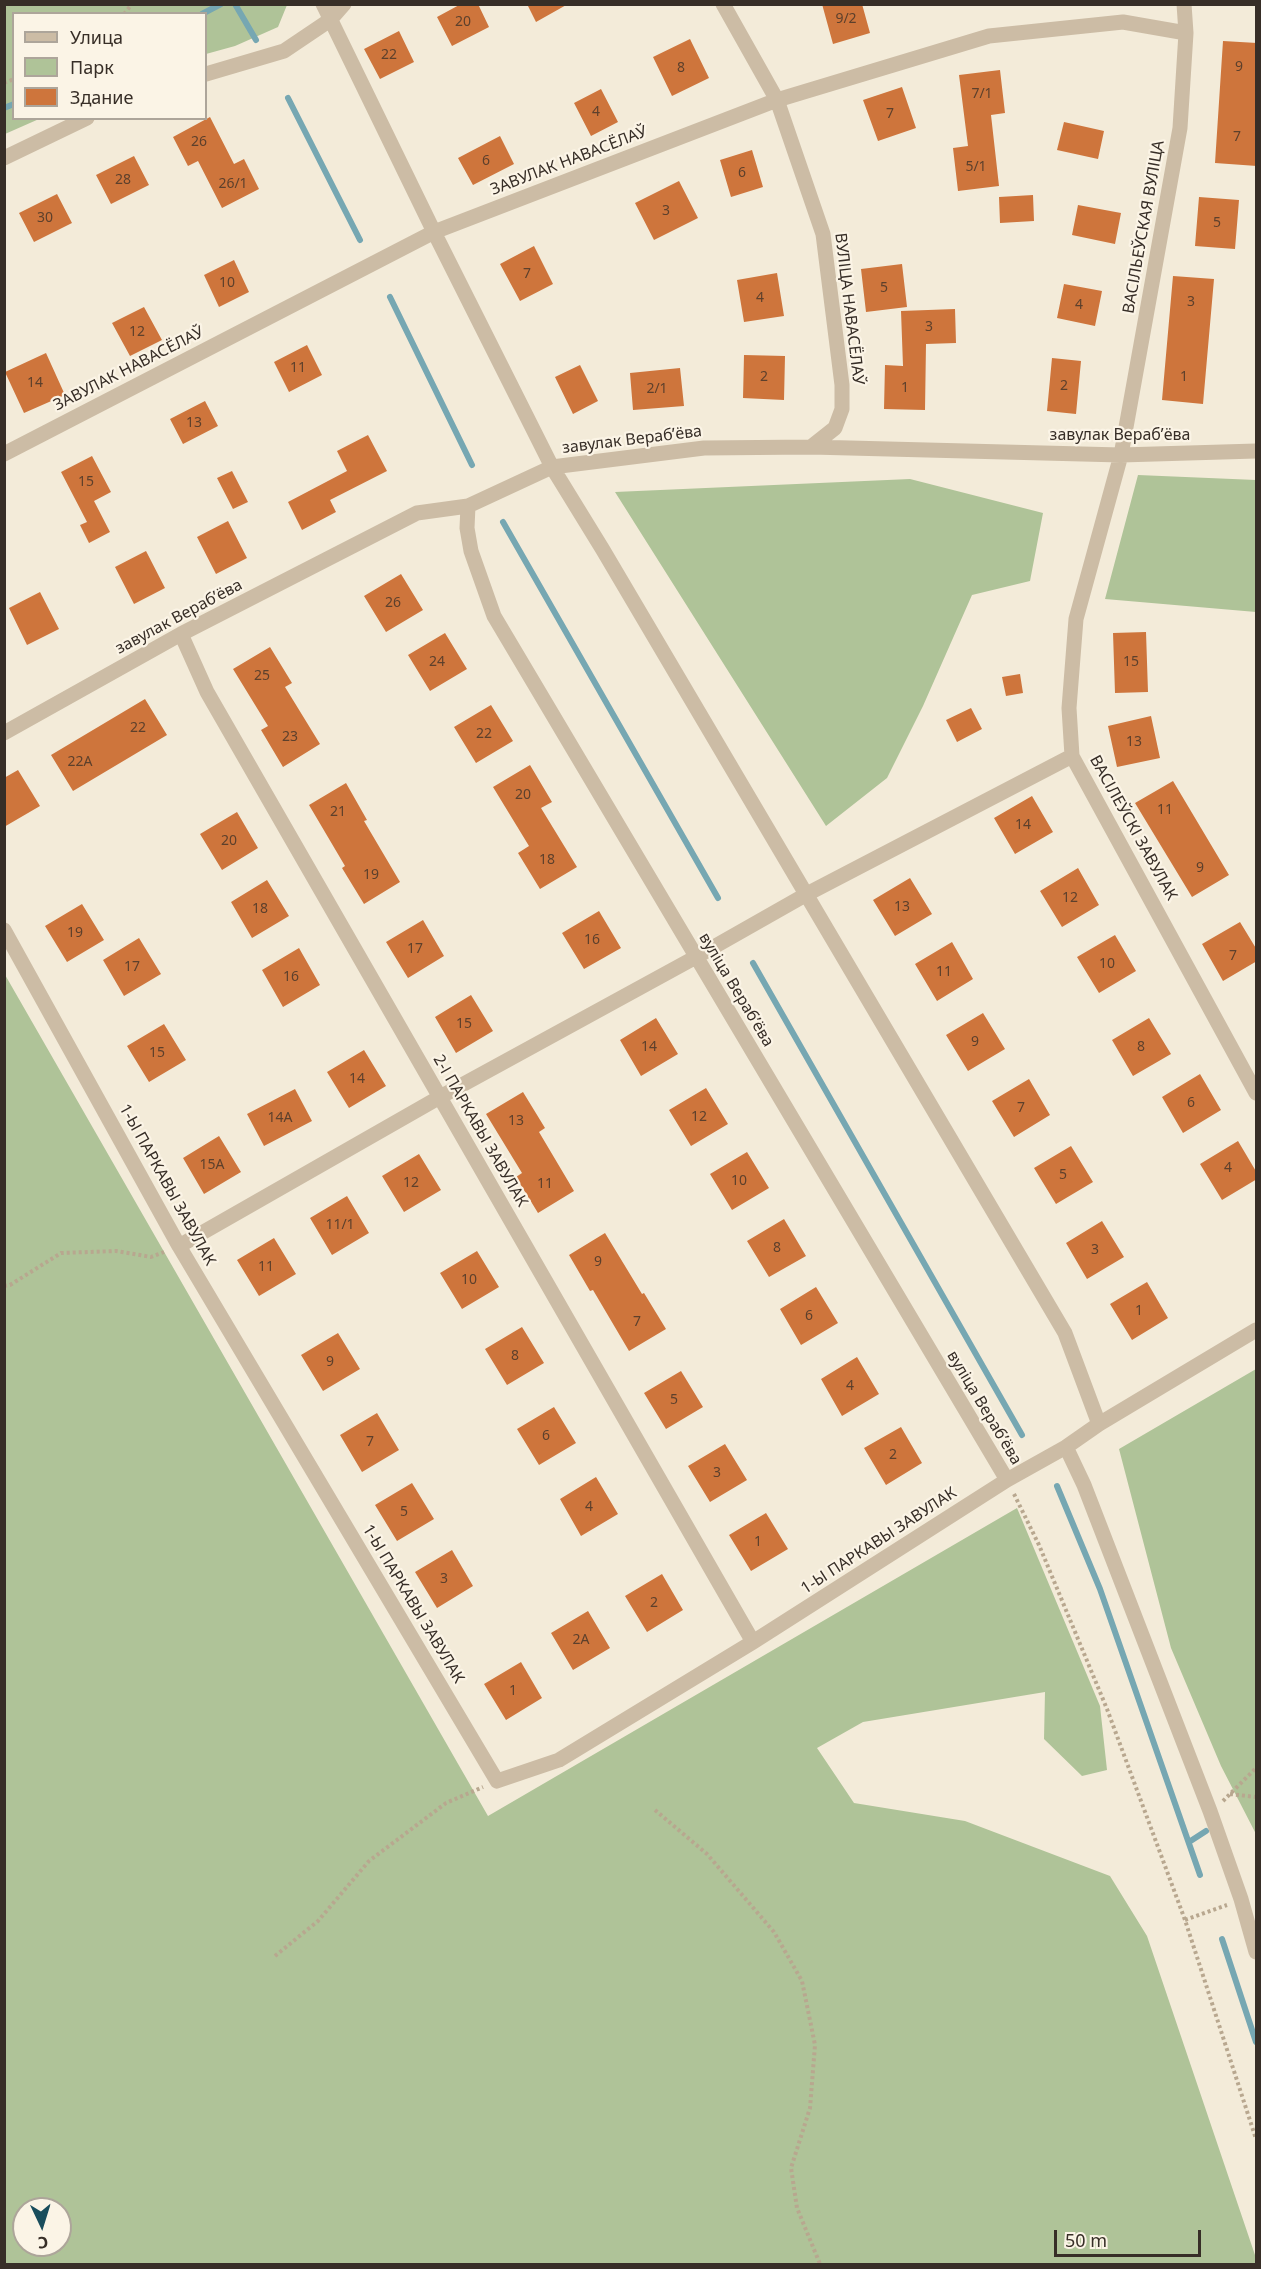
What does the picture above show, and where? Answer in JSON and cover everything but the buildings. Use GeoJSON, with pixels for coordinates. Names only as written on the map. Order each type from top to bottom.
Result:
{"type":"FeatureCollection","features":[{"type":"Feature","properties":{"kind":"street"},"geometry":{"type":"LineString","coordinates":[[323,4],[552,467],[1065,1333],[1099,1424]]}},
{"type":"Feature","properties":{"kind":"street"},"geometry":{"type":"LineString","coordinates":[[207,75],[284,51],[330,20],[344,4]]}},
{"type":"Feature","properties":{"kind":"street","name":"ВУЛІЦА НАВАСЁЛАЎ"},"geometry":{"type":"LineString","coordinates":[[723,4],[777,100],[823,234],[842,385],[842,409],[835,428],[811,447]]}},
{"type":"Feature","properties":{"kind":"street","name":"ВАСІЛЬЕЎСКАЯ ВУЛІЦА"},"geometry":{"type":"LineString","coordinates":[[1122,455],[1180,128],[1186,33],[1184,4]]}},
{"type":"Feature","properties":{"kind":"street","name":"ЗАВУЛАК НАВАСЁЛАЎ"},"geometry":{"type":"LineString","coordinates":[[4,454],[434,232],[777,100],[989,36],[1123,22],[1186,33]]}},
{"type":"Feature","properties":{"kind":"street"},"geometry":{"type":"LineString","coordinates":[[4,158],[83,120]]}},
{"type":"Feature","properties":{"kind":"street","name":"завулак Верабʼёва"},"geometry":{"type":"LineString","coordinates":[[4,734],[181,634],[417,513],[468,506],[552,467],[704,448],[811,447],[1122,455],[1257,451]]}},
{"type":"Feature","properties":{"kind":"street","name":"ВАСІЛЕЎСКІ ЗАВУЛАК"},"geometry":{"type":"LineString","coordinates":[[1122,455],[1076,619],[1069,708],[1072,756],[1257,1093]]}},
{"type":"Feature","properties":{"kind":"street","name":"вуліца Верабʼёва"},"geometry":{"type":"LineString","coordinates":[[468,506],[466,528],[471,551],[494,616],[1006,1480]]}},
{"type":"Feature","properties":{"kind":"street","name":"2-І ПАРКАВЫ ЗАВУЛАК"},"geometry":{"type":"LineString","coordinates":[[181,634],[207,692],[753,1642]]}},
{"type":"Feature","properties":{"kind":"street"},"geometry":{"type":"LineString","coordinates":[[179,1246],[440,1097],[807,894],[1072,756]]}},
{"type":"Feature","properties":{"kind":"street","name":"1-Ы ПАРКАВЫ ЗАВУЛАК"},"geometry":{"type":"LineString","coordinates":[[4,930],[179,1246],[497,1781],[559,1760],[753,1642],[1006,1480],[1066,1447],[1099,1424],[1257,1330]]}},
{"type":"Feature","properties":{"kind":"street"},"geometry":{"type":"LineString","coordinates":[[1066,1447],[1084,1485],[1210,1810],[1257,1952]]}},
{"type":"Feature","properties":{"kind":"path"},"geometry":{"type":"LineString","coordinates":[[4,1286],[10,1285],[61,1253],[116,1251],[151,1257],[179,1246]]}},
{"type":"Feature","properties":{"kind":"path"},"geometry":{"type":"LineString","coordinates":[[1006,1480],[1039,1545],[1107,1709],[1185,1920],[1257,2139]]}},
{"type":"Feature","properties":{"kind":"path"},"geometry":{"type":"LineString","coordinates":[[1210,1810],[1257,1768]]}},
{"type":"Feature","properties":{"kind":"path"},"geometry":{"type":"LineString","coordinates":[[275,1956],[318,1921],[369,1861],[446,1803],[497,1781]]}},
{"type":"Feature","properties":{"kind":"path"},"geometry":{"type":"LineString","coordinates":[[1230,1794],[1257,1797]]}},
{"type":"Feature","properties":{"kind":"path"},"geometry":{"type":"LineString","coordinates":[[655,1810],[707,1854],[774,1932],[802,1981],[815,2045],[810,2108],[791,2168],[797,2208],[820,2265]]}},
{"type":"Feature","properties":{"kind":"path"},"geometry":{"type":"LineString","coordinates":[[1185,1920],[1241,1899]]}},
{"type":"Feature","properties":{"kind":"green space"},"geometry":{"type":"Polygon","coordinates":[[[5,4],[287,5],[278,27],[235,46],[207,54],[207,12],[12,12],[12,120],[37,120],[5,134],[5,4]]]}},
{"type":"Feature","properties":{"kind":"green space"},"geometry":{"type":"Polygon","coordinates":[[[1138,475],[1256,480],[1256,612],[1105,599],[1138,475]]]}},
{"type":"Feature","properties":{"kind":"green space"},"geometry":{"type":"Polygon","coordinates":[[[910,479],[1043,513],[1030,581],[972,595],[923,706],[887,778],[826,826],[615,492],[910,479]]]}},
{"type":"Feature","properties":{"kind":"green space"},"geometry":{"type":"Polygon","coordinates":[[[4,973],[488,1816],[1017,1508],[1100,1706],[1107,1770],[1082,1776],[1044,1739],[1045,1692],[863,1722],[817,1748],[854,1803],[965,1821],[1110,1876],[1147,1936],[1256,2258],[1256,2264],[5,2264],[4,973]]]}},
{"type":"Feature","properties":{"kind":"green space"},"geometry":{"type":"Polygon","coordinates":[[[1256,1369],[1256,1834],[1221,1766],[1171,1648],[1119,1449],[1256,1369]]]}},
{"type":"Feature","properties":{"kind":"waterway"},"geometry":{"type":"LineString","coordinates":[[206,12],[221,4]]}},
{"type":"Feature","properties":{"kind":"waterway"},"geometry":{"type":"LineString","coordinates":[[235,4],[256,40]]}},
{"type":"Feature","properties":{"kind":"waterway"},"geometry":{"type":"LineString","coordinates":[[288,98],[360,240]]}},
{"type":"Feature","properties":{"kind":"waterway"},"geometry":{"type":"LineString","coordinates":[[4,108],[12,105]]}},
{"type":"Feature","properties":{"kind":"waterway"},"geometry":{"type":"LineString","coordinates":[[390,297],[472,465]]}},
{"type":"Feature","properties":{"kind":"waterway"},"geometry":{"type":"LineString","coordinates":[[503,522],[718,898]]}},
{"type":"Feature","properties":{"kind":"waterway"},"geometry":{"type":"LineString","coordinates":[[753,963],[1022,1435]]}},
{"type":"Feature","properties":{"kind":"waterway"},"geometry":{"type":"LineString","coordinates":[[1057,1486],[1100,1589],[1200,1875]]}},
{"type":"Feature","properties":{"kind":"waterway"},"geometry":{"type":"LineString","coordinates":[[1189,1842],[1206,1831]]}},
{"type":"Feature","properties":{"kind":"waterway"},"geometry":{"type":"LineString","coordinates":[[1222,1939],[1256,2042]]}}]}
